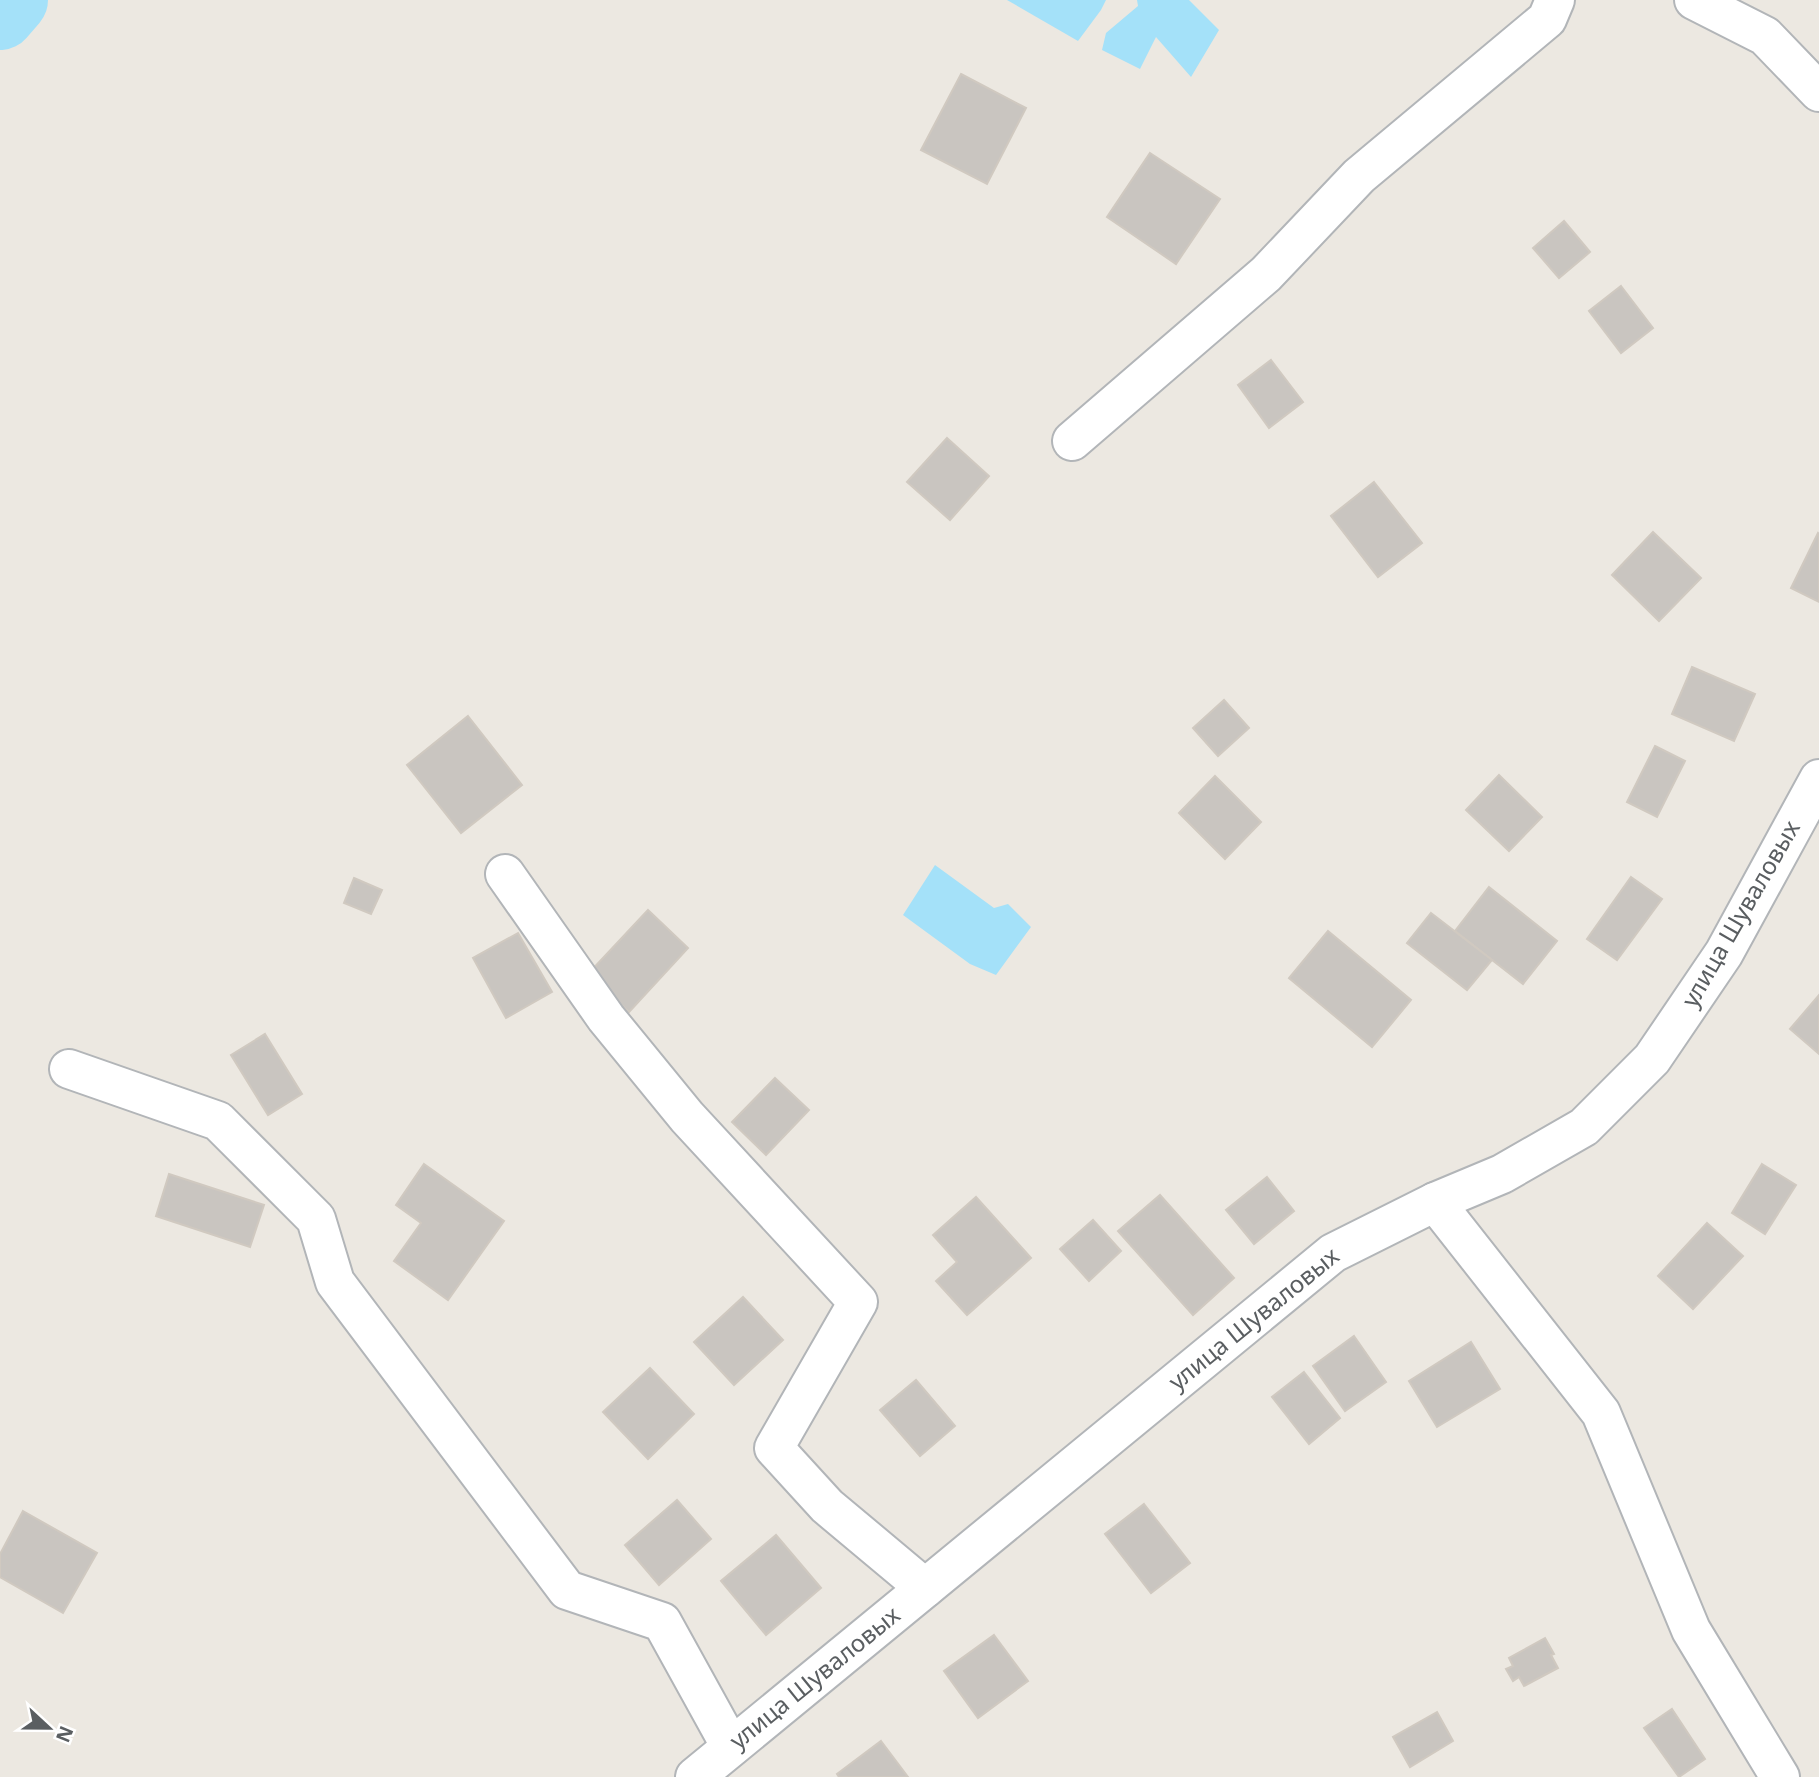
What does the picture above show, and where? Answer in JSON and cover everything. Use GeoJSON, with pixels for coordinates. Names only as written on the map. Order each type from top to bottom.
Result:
{"type":"FeatureCollection","features":[{"type":"Feature","properties":{"kind":"street"},"geometry":{"type":"LineString","coordinates":[[1072,441],[1266,274],[1359,176],[1547,19],[1555,0]]}},
{"type":"Feature","properties":{"kind":"street"},"geometry":{"type":"LineString","coordinates":[[1694,0],[1765,36],[1819,92]]}},
{"type":"Feature","properties":{"kind":"street","name":"улица Шуваловых"},"geometry":{"type":"LineString","coordinates":[[695,1777],[1333,1253],[1434,1202],[1502,1174],[1584,1127],[1653,1059],[1724,953],[1819,779]]}},
{"type":"Feature","properties":{"kind":"street"},"geometry":{"type":"LineString","coordinates":[[505,874],[606,1018],[687,1117],[858,1302],[774,1448],[827,1506],[925,1588]]}},
{"type":"Feature","properties":{"kind":"street"},"geometry":{"type":"LineString","coordinates":[[69,1069],[218,1121],[316,1219],[335,1282],[567,1590],[662,1622],[731,1747]]}},
{"type":"Feature","properties":{"kind":"street"},"geometry":{"type":"LineString","coordinates":[[1434,1202],[1601,1413],[1691,1630],[1780,1777]]}},
{"type":"Feature","properties":{"kind":"water"},"geometry":{"type":"Polygon","coordinates":[[[1007,0],[1106,0],[1078,41],[1007,0]]]}},
{"type":"Feature","properties":{"kind":"water"},"geometry":{"type":"Polygon","coordinates":[[[1137,0],[1189,0],[1219,30],[1191,77],[1156,37],[1140,69],[1102,50],[1106,33],[1138,6],[1137,0]]]}},
{"type":"Feature","properties":{"kind":"water"},"geometry":{"type":"Polygon","coordinates":[[[935,865],[994,908],[1008,904],[1031,927],[996,975],[970,964],[903,915],[935,865]]]}},
{"type":"Feature","properties":{"kind":"building"},"geometry":{"type":"Polygon","coordinates":[[[961,74],[1026,108],[987,184],[921,150],[961,74]]]}},
{"type":"Feature","properties":{"kind":"building"},"geometry":{"type":"Polygon","coordinates":[[[1150,153],[1220,199],[1176,264],[1107,217],[1150,153]]]}},
{"type":"Feature","properties":{"kind":"building"},"geometry":{"type":"Polygon","coordinates":[[[1564,221],[1590,252],[1559,278],[1533,248],[1564,221]]]}},
{"type":"Feature","properties":{"kind":"building"},"geometry":{"type":"Polygon","coordinates":[[[1621,286],[1653,328],[1621,353],[1589,311],[1621,286]]]}},
{"type":"Feature","properties":{"kind":"building"},"geometry":{"type":"Polygon","coordinates":[[[1271,360],[1303,402],[1269,428],[1238,385],[1271,360]]]}},
{"type":"Feature","properties":{"kind":"building"},"geometry":{"type":"Polygon","coordinates":[[[947,438],[989,476],[950,520],[907,482],[947,438]]]}},
{"type":"Feature","properties":{"kind":"building"},"geometry":{"type":"Polygon","coordinates":[[[1374,482],[1422,543],[1378,577],[1331,516],[1374,482]]]}},
{"type":"Feature","properties":{"kind":"building"},"geometry":{"type":"Polygon","coordinates":[[[1653,532],[1701,578],[1659,621],[1612,575],[1653,532]]]}},
{"type":"Feature","properties":{"kind":"building"},"geometry":{"type":"Polygon","coordinates":[[[1819,534],[1819,602],[1791,588],[1819,534]]]}},
{"type":"Feature","properties":{"kind":"building"},"geometry":{"type":"Polygon","coordinates":[[[1692,667],[1755,694],[1734,741],[1672,714],[1692,667]]]}},
{"type":"Feature","properties":{"kind":"building"},"geometry":{"type":"Polygon","coordinates":[[[1224,700],[1249,728],[1218,756],[1193,728],[1224,700]]]}},
{"type":"Feature","properties":{"kind":"building"},"geometry":{"type":"Polygon","coordinates":[[[468,716],[522,785],[461,833],[407,765],[468,716]]]}},
{"type":"Feature","properties":{"kind":"building"},"geometry":{"type":"Polygon","coordinates":[[[1655,746],[1685,761],[1657,817],[1627,802],[1655,746]]]}},
{"type":"Feature","properties":{"kind":"building"},"geometry":{"type":"Polygon","coordinates":[[[1499,775],[1542,817],[1509,851],[1466,810],[1499,775]]]}},
{"type":"Feature","properties":{"kind":"building"},"geometry":{"type":"Polygon","coordinates":[[[1215,776],[1261,822],[1225,859],[1179,813],[1215,776]]]}},
{"type":"Feature","properties":{"kind":"building"},"geometry":{"type":"Polygon","coordinates":[[[1631,877],[1662,899],[1617,960],[1587,939],[1631,877]]]}},
{"type":"Feature","properties":{"kind":"building"},"geometry":{"type":"Polygon","coordinates":[[[354,878],[382,890],[371,914],[344,903],[354,878]]]}},
{"type":"Feature","properties":{"kind":"building"},"geometry":{"type":"Polygon","coordinates":[[[1489,887],[1557,941],[1523,984],[1455,931],[1489,887]]]}},
{"type":"Feature","properties":{"kind":"building"},"geometry":{"type":"Polygon","coordinates":[[[648,910],[688,948],[629,1012],[588,974],[648,910]]]}},
{"type":"Feature","properties":{"kind":"building"},"geometry":{"type":"Polygon","coordinates":[[[1431,913],[1492,960],[1467,990],[1407,943],[1431,913]]]}},
{"type":"Feature","properties":{"kind":"building"},"geometry":{"type":"Polygon","coordinates":[[[1328,931],[1411,1000],[1372,1047],[1289,978],[1328,931]]]}},
{"type":"Feature","properties":{"kind":"building"},"geometry":{"type":"Polygon","coordinates":[[[518,933],[552,992],[506,1018],[473,958],[518,933]]]}},
{"type":"Feature","properties":{"kind":"building"},"geometry":{"type":"Polygon","coordinates":[[[1819,995],[1819,1054],[1790,1029],[1819,995]]]}},
{"type":"Feature","properties":{"kind":"building"},"geometry":{"type":"Polygon","coordinates":[[[265,1034],[302,1094],[268,1115],[231,1055],[265,1034]]]}},
{"type":"Feature","properties":{"kind":"building"},"geometry":{"type":"Polygon","coordinates":[[[775,1078],[809,1110],[766,1155],[732,1122],[775,1078]]]}},
{"type":"Feature","properties":{"kind":"building"},"geometry":{"type":"Polygon","coordinates":[[[424,1164],[504,1221],[448,1300],[394,1261],[421,1223],[396,1205],[424,1164]]]}},
{"type":"Feature","properties":{"kind":"building"},"geometry":{"type":"Polygon","coordinates":[[[1762,1164],[1796,1185],[1765,1234],[1732,1213],[1762,1164]]]}},
{"type":"Feature","properties":{"kind":"building"},"geometry":{"type":"Polygon","coordinates":[[[169,1174],[264,1205],[250,1247],[156,1216],[169,1174]]]}},
{"type":"Feature","properties":{"kind":"building"},"geometry":{"type":"Polygon","coordinates":[[[1267,1177],[1294,1211],[1254,1244],[1226,1210],[1267,1177]]]}},
{"type":"Feature","properties":{"kind":"building"},"geometry":{"type":"Polygon","coordinates":[[[1160,1195],[1234,1278],[1193,1315],[1118,1231],[1160,1195]]]}},
{"type":"Feature","properties":{"kind":"building"},"geometry":{"type":"Polygon","coordinates":[[[976,1197],[1031,1258],[967,1315],[936,1281],[957,1262],[933,1235],[976,1197]]]}},
{"type":"Feature","properties":{"kind":"building"},"geometry":{"type":"Polygon","coordinates":[[[1093,1220],[1121,1251],[1089,1281],[1060,1249],[1093,1220]]]}},
{"type":"Feature","properties":{"kind":"building"},"geometry":{"type":"Polygon","coordinates":[[[1707,1223],[1743,1256],[1693,1309],[1658,1276],[1707,1223]]]}},
{"type":"Feature","properties":{"kind":"building"},"geometry":{"type":"Polygon","coordinates":[[[743,1297],[783,1340],[734,1385],[694,1342],[743,1297]]]}},
{"type":"Feature","properties":{"kind":"building"},"geometry":{"type":"Polygon","coordinates":[[[1354,1336],[1386,1382],[1345,1411],[1313,1366],[1354,1336]]]}},
{"type":"Feature","properties":{"kind":"building"},"geometry":{"type":"Polygon","coordinates":[[[1471,1342],[1500,1389],[1437,1427],[1409,1381],[1471,1342]]]}},
{"type":"Feature","properties":{"kind":"building"},"geometry":{"type":"Polygon","coordinates":[[[650,1368],[694,1414],[648,1459],[603,1412],[650,1368]]]}},
{"type":"Feature","properties":{"kind":"building"},"geometry":{"type":"Polygon","coordinates":[[[1304,1372],[1340,1418],[1309,1444],[1272,1397],[1304,1372]]]}},
{"type":"Feature","properties":{"kind":"building"},"geometry":{"type":"Polygon","coordinates":[[[916,1380],[955,1426],[920,1456],[880,1410],[916,1380]]]}},
{"type":"Feature","properties":{"kind":"building"},"geometry":{"type":"Polygon","coordinates":[[[677,1500],[711,1539],[659,1585],[625,1545],[677,1500]]]}},
{"type":"Feature","properties":{"kind":"building"},"geometry":{"type":"Polygon","coordinates":[[[1144,1504],[1190,1563],[1151,1593],[1105,1534],[1144,1504]]]}},
{"type":"Feature","properties":{"kind":"building"},"geometry":{"type":"Polygon","coordinates":[[[23,1511],[97,1553],[63,1613],[0,1577],[0,1554],[23,1511]]]}},
{"type":"Feature","properties":{"kind":"building"},"geometry":{"type":"Polygon","coordinates":[[[776,1535],[821,1588],[766,1635],[721,1581],[776,1535]]]}},
{"type":"Feature","properties":{"kind":"building"},"geometry":{"type":"Polygon","coordinates":[[[994,1635],[1028,1681],[978,1718],[944,1671],[994,1635]]]}},
{"type":"Feature","properties":{"kind":"building"},"geometry":{"type":"Polygon","coordinates":[[[1545,1638],[1558,1668],[1524,1686],[1519,1677],[1513,1681],[1506,1669],[1513,1666],[1509,1658],[1545,1638]]]}},
{"type":"Feature","properties":{"kind":"building"},"geometry":{"type":"Polygon","coordinates":[[[1672,1709],[1705,1759],[1679,1777],[1644,1728],[1672,1709]]]}},
{"type":"Feature","properties":{"kind":"building"},"geometry":{"type":"Polygon","coordinates":[[[1437,1712],[1453,1741],[1410,1767],[1393,1737],[1437,1712]]]}},
{"type":"Feature","properties":{"kind":"building"},"geometry":{"type":"Polygon","coordinates":[[[881,1741],[908,1777],[839,1777],[837,1774],[881,1741]]]}},
{"type":"Feature","properties":{"kind":"waterway"},"geometry":{"type":"LineString","coordinates":[[0,15],[13,0]]}}]}
